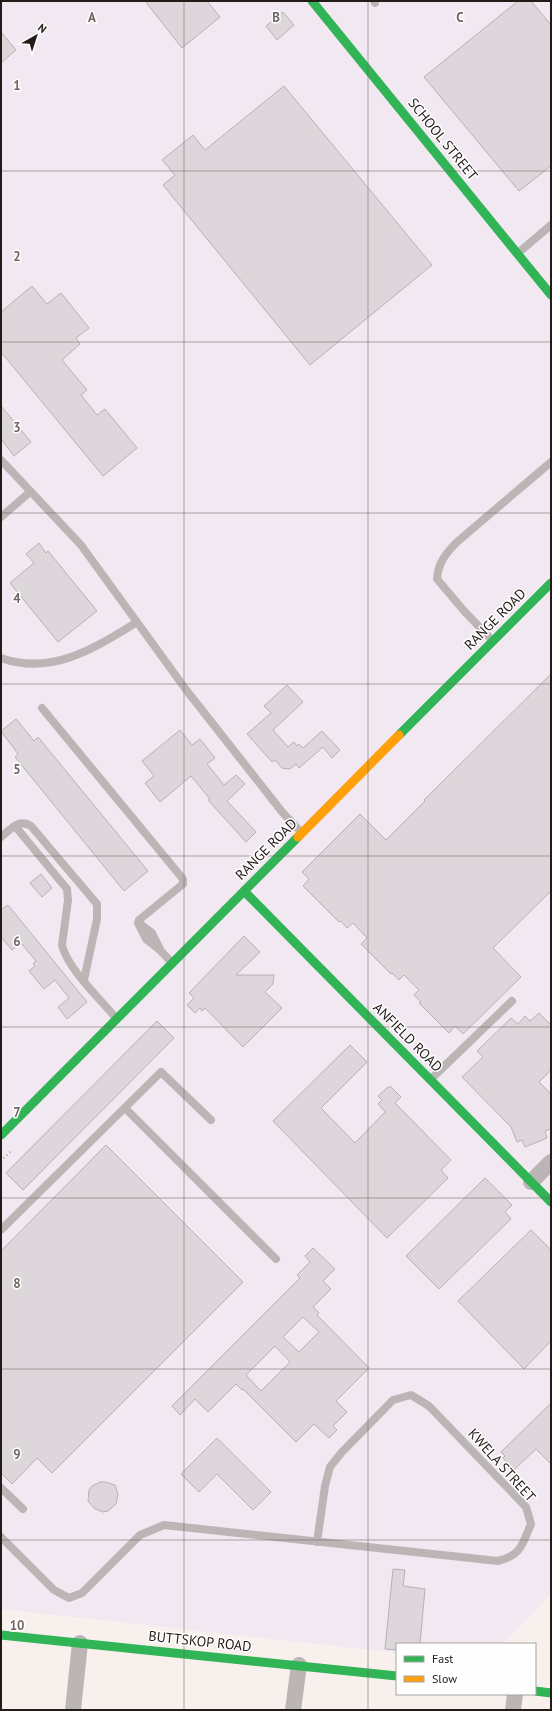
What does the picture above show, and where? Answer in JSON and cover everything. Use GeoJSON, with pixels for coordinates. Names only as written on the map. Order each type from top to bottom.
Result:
{"type":"FeatureCollection","features":[{"type":"Feature","properties":{"kind":"street","name":"SCHOOL STREET"},"geometry":{"type":"LineString","coordinates":[[312,1],[551,296]]}},
{"type":"Feature","properties":{"kind":"street","name":"RANGE ROAD"},"geometry":{"type":"LineString","coordinates":[[1,1135],[551,583]]}},
{"type":"Feature","properties":{"kind":"street","name":"ANFIELD ROAD"},"geometry":{"type":"LineString","coordinates":[[244,891],[551,1202]]}},
{"type":"Feature","properties":{"kind":"street"},"geometry":{"type":"LineString","coordinates":[[531,1182],[551,1162]]}},
{"type":"Feature","properties":{"kind":"street","name":"BUTTSKOP ROAD"},"geometry":{"type":"LineString","coordinates":[[1,1634],[396,1676]]}},
{"type":"Feature","properties":{"kind":"street"},"geometry":{"type":"LineString","coordinates":[[72,1710],[80,1643]]}},
{"type":"Feature","properties":{"kind":"street"},"geometry":{"type":"LineString","coordinates":[[294,1710],[299,1666]]}},
{"type":"Feature","properties":{"kind":"street"},"geometry":{"type":"LineString","coordinates":[[536,1691],[551,1693]]}},
{"type":"Feature","properties":{"kind":"street"},"geometry":{"type":"LineString","coordinates":[[513,1710],[515,1695]]}},
{"type":"Feature","properties":{"kind":"lane"},"geometry":{"type":"LineString","coordinates":[[517,254],[551,225]]}},
{"type":"Feature","properties":{"kind":"lane"},"geometry":{"type":"LineString","coordinates":[[1,460],[81,545],[191,697],[301,833]]}},
{"type":"Feature","properties":{"kind":"lane"},"geometry":{"type":"LineString","coordinates":[[493,641],[465,612],[437,579],[438,570],[448,551],[457,542],[551,462]]}},
{"type":"Feature","properties":{"kind":"lane"},"geometry":{"type":"LineString","coordinates":[[1,516],[30,492]]}},
{"type":"Feature","properties":{"kind":"lane"},"geometry":{"type":"LineString","coordinates":[[1,658],[14,663],[40,665],[71,657],[95,648],[137,622]]}},
{"type":"Feature","properties":{"kind":"lane"},"geometry":{"type":"LineString","coordinates":[[42,708],[183,879],[183,884],[139,920],[138,923],[152,933],[160,950],[172,963]]}},
{"type":"Feature","properties":{"kind":"lane"},"geometry":{"type":"LineString","coordinates":[[1,837],[15,826],[24,822],[31,826],[97,904],[97,919],[84,980]]}},
{"type":"Feature","properties":{"kind":"lane"},"geometry":{"type":"LineString","coordinates":[[15,826],[67,889],[68,900],[62,945],[67,957],[84,980],[117,1019]]}},
{"type":"Feature","properties":{"kind":"lane"},"geometry":{"type":"LineString","coordinates":[[430,1080],[512,1000]]}},
{"type":"Feature","properties":{"kind":"lane"},"geometry":{"type":"LineString","coordinates":[[1,1230],[161,1072],[211,1120]]}},
{"type":"Feature","properties":{"kind":"lane"},"geometry":{"type":"LineString","coordinates":[[125,1108],[276,1259]]}},
{"type":"Feature","properties":{"kind":"lane","name":"KWELA STREET"},"geometry":{"type":"LineString","coordinates":[[1,1538],[54,1590],[68,1598],[82,1593],[140,1535],[164,1525],[317,1542],[498,1561],[511,1558],[519,1550],[532,1524],[526,1507],[430,1406],[411,1395],[393,1400],[342,1452],[330,1467],[325,1486],[317,1542]]}},
{"type":"Feature","properties":{"kind":"lane"},"geometry":{"type":"LineString","coordinates":[[1,1488],[23,1509]]}},
{"type":"Feature","properties":{"kind":"shaded area"},"geometry":{"type":"Polygon","coordinates":[[[1,1],[551,1],[551,1594],[503,1643],[396,1643],[396,1653],[1,1609],[1,1]]]}},
{"type":"Feature","properties":{"kind":"building"},"geometry":{"type":"Polygon","coordinates":[[[145,1],[207,1],[220,17],[182,48],[145,1]]]}},
{"type":"Feature","properties":{"kind":"building"},"geometry":{"type":"Polygon","coordinates":[[[518,1],[531,1],[551,25],[551,166],[519,191],[424,77],[518,1]]]}},
{"type":"Feature","properties":{"kind":"building"},"geometry":{"type":"Polygon","coordinates":[[[283,12],[294,25],[277,40],[266,26],[283,12]]]}},
{"type":"Feature","properties":{"kind":"building"},"geometry":{"type":"Polygon","coordinates":[[[1,32],[16,50],[1,63],[1,32]]]}},
{"type":"Feature","properties":{"kind":"building"},"geometry":{"type":"Polygon","coordinates":[[[284,86],[432,265],[310,365],[163,185],[175,175],[162,160],[193,135],[205,150],[284,86]]]}},
{"type":"Feature","properties":{"kind":"building"},"geometry":{"type":"Polygon","coordinates":[[[32,286],[47,304],[61,293],[89,328],[76,338],[80,344],[62,360],[87,390],[81,395],[97,415],[105,409],[137,448],[103,476],[1,352],[1,312],[32,286]]]}},
{"type":"Feature","properties":{"kind":"building"},"geometry":{"type":"Polygon","coordinates":[[[1,406],[31,442],[14,456],[1,439],[1,406]]]}},
{"type":"Feature","properties":{"kind":"building"},"geometry":{"type":"Polygon","coordinates":[[[39,543],[46,553],[48,551],[97,611],[58,642],[10,583],[34,563],[26,554],[39,543]]]}},
{"type":"Feature","properties":{"kind":"building"},"geometry":{"type":"Polygon","coordinates":[[[551,674],[551,891],[493,948],[521,977],[463,1034],[455,1026],[449,1033],[419,1003],[421,1002],[414,995],[419,990],[404,975],[399,980],[392,973],[391,974],[361,944],[367,938],[353,923],[347,928],[303,886],[309,879],[302,872],[360,814],[386,840],[425,801],[424,800],[551,674]]]}},
{"type":"Feature","properties":{"kind":"building"},"geometry":{"type":"Polygon","coordinates":[[[287,685],[303,702],[273,730],[288,747],[294,742],[297,746],[299,744],[303,748],[322,731],[340,750],[332,758],[323,747],[299,768],[296,764],[290,769],[282,768],[275,760],[272,762],[247,734],[271,713],[264,706],[287,685]]]}},
{"type":"Feature","properties":{"kind":"building"},"geometry":{"type":"Polygon","coordinates":[[[16,719],[34,741],[38,737],[148,871],[124,891],[15,757],[18,754],[1,731],[16,719]]]}},
{"type":"Feature","properties":{"kind":"building"},"geometry":{"type":"Polygon","coordinates":[[[180,730],[192,745],[200,739],[215,758],[207,764],[224,785],[236,775],[245,784],[227,801],[256,832],[246,842],[208,800],[210,799],[191,776],[160,802],[145,783],[154,776],[142,761],[180,730]]]}},
{"type":"Feature","properties":{"kind":"building"},"geometry":{"type":"Polygon","coordinates":[[[41,874],[52,888],[42,897],[30,883],[41,874]]]}},
{"type":"Feature","properties":{"kind":"building"},"geometry":{"type":"Polygon","coordinates":[[[8,905],[87,1002],[67,1019],[58,1007],[69,998],[55,980],[44,989],[29,971],[35,966],[33,964],[36,961],[21,943],[12,950],[1,937],[1,910],[8,905]]]}},
{"type":"Feature","properties":{"kind":"building"},"geometry":{"type":"Polygon","coordinates":[[[244,936],[260,952],[236,975],[274,975],[273,984],[265,992],[282,1008],[243,1047],[205,1008],[202,1011],[200,1008],[195,1013],[187,1005],[194,998],[189,993],[244,936]]]}},
{"type":"Feature","properties":{"kind":"building"},"geometry":{"type":"Polygon","coordinates":[[[539,1013],[551,1025],[551,1070],[539,1082],[551,1094],[551,1129],[545,1131],[547,1138],[525,1147],[522,1140],[517,1142],[511,1127],[462,1077],[483,1057],[477,1051],[511,1018],[518,1024],[525,1016],[530,1021],[539,1013]]]}},
{"type":"Feature","properties":{"kind":"building"},"geometry":{"type":"Polygon","coordinates":[[[157,1021],[174,1038],[23,1190],[6,1173],[157,1021]]]}},
{"type":"Feature","properties":{"kind":"building"},"geometry":{"type":"Polygon","coordinates":[[[350,1045],[367,1062],[321,1108],[355,1143],[385,1112],[378,1104],[382,1100],[378,1096],[390,1086],[401,1097],[395,1103],[451,1160],[441,1170],[448,1178],[387,1238],[273,1121],[350,1045]]]}},
{"type":"Feature","properties":{"kind":"building"},"geometry":{"type":"Polygon","coordinates":[[[106,1145],[243,1282],[52,1473],[37,1458],[12,1484],[1,1473],[1,1251],[106,1145]]]}},
{"type":"Feature","properties":{"kind":"building"},"geometry":{"type":"Polygon","coordinates":[[[485,1178],[512,1205],[505,1212],[511,1219],[439,1289],[406,1256],[485,1178]]]}},
{"type":"Feature","properties":{"kind":"building"},"geometry":{"type":"Polygon","coordinates":[[[531,1230],[551,1250],[551,1341],[524,1369],[458,1301],[531,1230]]]}},
{"type":"Feature","properties":{"kind":"building"},"geometry":{"type":"Polygon","coordinates":[[[313,1248],[335,1269],[323,1281],[331,1289],[313,1307],[319,1313],[317,1315],[369,1368],[336,1401],[347,1412],[333,1426],[337,1430],[329,1438],[314,1424],[296,1442],[243,1389],[242,1390],[236,1384],[208,1412],[195,1399],[180,1415],[172,1406],[300,1278],[297,1275],[310,1262],[305,1256],[313,1248]],[[303,1317],[283,1337],[299,1352],[319,1332],[303,1317]],[[275,1346],[246,1375],[261,1391],[290,1362],[275,1346]]]}},
{"type":"Feature","properties":{"kind":"building"},"geometry":{"type":"Polygon","coordinates":[[[551,1403],[551,1464],[536,1449],[514,1470],[503,1458],[505,1456],[501,1452],[551,1403]]]}},
{"type":"Feature","properties":{"kind":"building"},"geometry":{"type":"Polygon","coordinates":[[[217,1438],[271,1492],[253,1510],[217,1474],[199,1492],[181,1474],[217,1438]]]}},
{"type":"Feature","properties":{"kind":"building"},"geometry":{"type":"Polygon","coordinates":[[[100,1482],[115,1485],[118,1494],[116,1504],[108,1511],[103,1512],[95,1509],[88,1501],[89,1490],[92,1486],[100,1482]]]}},
{"type":"Feature","properties":{"kind":"building"},"geometry":{"type":"Polygon","coordinates":[[[393,1569],[405,1570],[403,1586],[425,1589],[420,1643],[396,1643],[396,1650],[385,1649],[393,1569]]]}},
{"type":"Feature","properties":{"kind":"traffic: fast"},"geometry":{"type":"LineString","coordinates":[[312,1],[551,295]]}},
{"type":"Feature","properties":{"kind":"traffic: fast"},"geometry":{"type":"LineString","coordinates":[[399,735],[551,583]]}},
{"type":"Feature","properties":{"kind":"traffic: fast"},"geometry":{"type":"LineString","coordinates":[[1,1135],[298,837]]}},
{"type":"Feature","properties":{"kind":"traffic: fast"},"geometry":{"type":"LineString","coordinates":[[244,891],[551,1202]]}},
{"type":"Feature","properties":{"kind":"traffic: fast"},"geometry":{"type":"LineString","coordinates":[[1,1635],[396,1676]]}},
{"type":"Feature","properties":{"kind":"traffic: fast"},"geometry":{"type":"LineString","coordinates":[[536,1691],[551,1693]]}},
{"type":"Feature","properties":{"kind":"traffic: slow"},"geometry":{"type":"LineString","coordinates":[[298,837],[399,735]]}}]}
